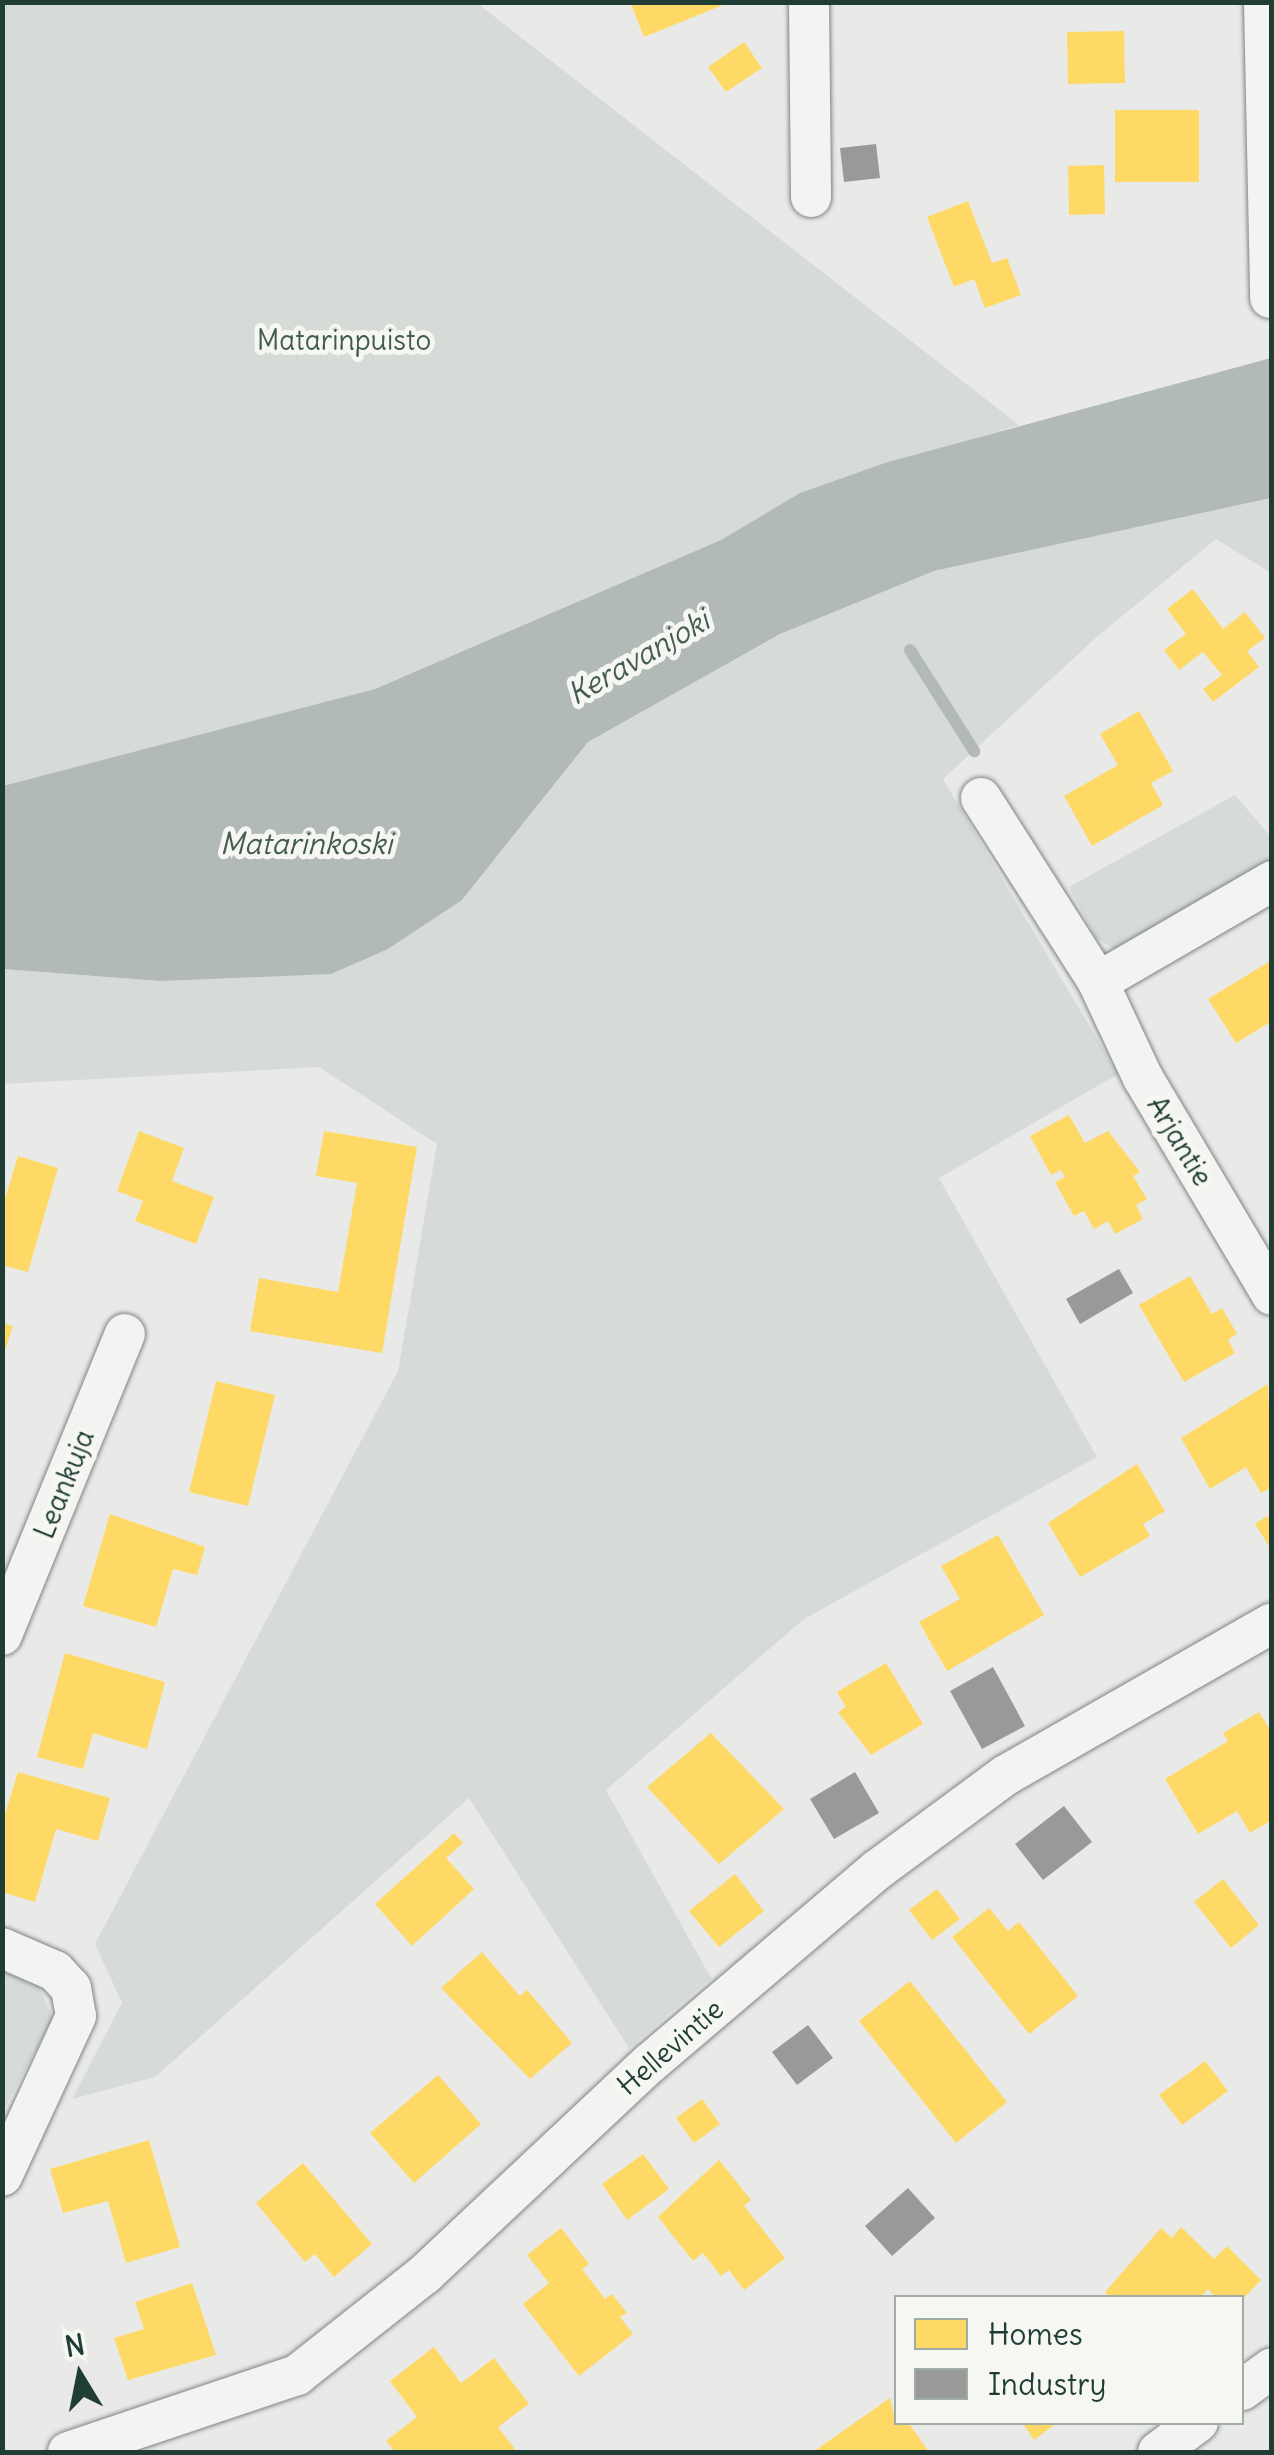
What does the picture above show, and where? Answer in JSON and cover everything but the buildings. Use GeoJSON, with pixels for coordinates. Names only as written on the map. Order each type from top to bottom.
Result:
{"type":"FeatureCollection","features":[{"type":"Feature","properties":{"kind":"street"},"geometry":{"type":"LineString","coordinates":[[810,2],[812,198]]}},
{"type":"Feature","properties":{"kind":"street"},"geometry":{"type":"LineString","coordinates":[[1264,2],[1270,298]]}},
{"type":"Feature","properties":{"kind":"street","name":"Arjantie"},"geometry":{"type":"LineString","coordinates":[[981,798],[1098,982],[1142,1078],[1272,1295]]}},
{"type":"Feature","properties":{"kind":"street"},"geometry":{"type":"LineString","coordinates":[[1098,982],[1272,882]]}},
{"type":"Feature","properties":{"kind":"street","name":"Leankuja"},"geometry":{"type":"LineString","coordinates":[[2,1635],[125,1334]]}},
{"type":"Feature","properties":{"kind":"street","name":"Hellevintie"},"geometry":{"type":"LineString","coordinates":[[68,2452],[180,2420],[297,2375],[424,2274],[650,2063],[877,1870],[1006,1775],[1272,1623]]}},
{"type":"Feature","properties":{"kind":"street"},"geometry":{"type":"LineString","coordinates":[[2,1948],[55,1972],[71,1988],[76,2016],[2,2176]]}},
{"type":"Feature","properties":{"kind":"street"},"geometry":{"type":"LineString","coordinates":[[1244,2389],[1272,2368]]}},
{"type":"Feature","properties":{"kind":"street"},"geometry":{"type":"LineString","coordinates":[[1158,2452],[1194,2425]]}},
{"type":"Feature","properties":{"kind":"green space","name":"Matarinpuisto"},"geometry":{"type":"Polygon","coordinates":[[[2,3],[477,3],[1019,425],[800,493],[721,540],[375,689],[3,788],[2,3]]]}},
{"type":"Feature","properties":{"kind":"green space"},"geometry":{"type":"Polygon","coordinates":[[[1271,498],[1271,573],[1216,539],[1099,635],[943,779],[1118,1074],[939,1178],[1097,1457],[804,1619],[606,1790],[711,1978],[629,2048],[469,1798],[155,2077],[72,2099],[122,2003],[95,1944],[398,1371],[437,1144],[319,1067],[3,1084],[3,969],[160,981],[240,973],[462,900],[588,742],[780,634],[934,571],[1271,498]]]}},
{"type":"Feature","properties":{"kind":"green space"},"geometry":{"type":"Polygon","coordinates":[[[1235,795],[1271,837],[1271,862],[1116,950],[1096,938],[1069,887],[1235,795]]]}},
{"type":"Feature","properties":{"kind":"green space"},"geometry":{"type":"Polygon","coordinates":[[[2,1969],[35,1978],[53,2018],[3,2111],[2,1969]]]}},
{"type":"Feature","properties":{"kind":"water","name":"Matarinkoski"},"geometry":{"type":"Polygon","coordinates":[[[1271,358],[1271,498],[934,571],[780,634],[588,742],[462,900],[388,949],[331,974],[160,981],[3,969],[3,786],[375,689],[721,540],[800,493],[888,462],[1271,358]]]}},
{"type":"Feature","properties":{"kind":"waterway"},"geometry":{"type":"LineString","coordinates":[[910,650],[974,751]]}},
{"type":"Feature","properties":{"kind":"water label","name":"Keravanjoki"},"geometry":{"type":"Point","coordinates":[638,657]}}]}
